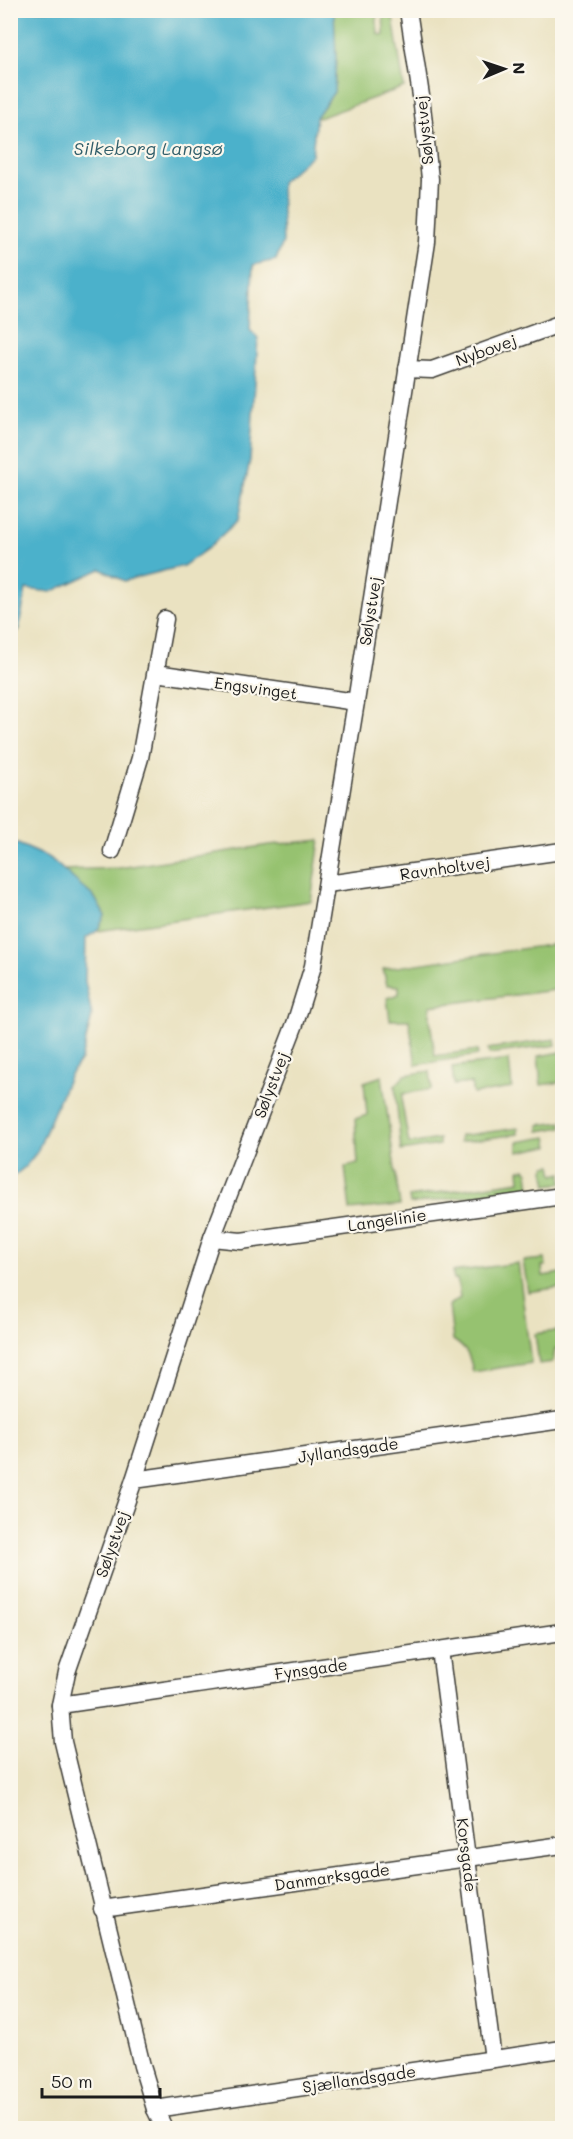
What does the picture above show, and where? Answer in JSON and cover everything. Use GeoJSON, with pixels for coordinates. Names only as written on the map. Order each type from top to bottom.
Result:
{"type":"FeatureCollection","features":[{"type":"Feature","properties":{"kind":"street","name":"Sølystvej"},"geometry":{"type":"LineString","coordinates":[[164,2128],[155,2109],[142,2066],[102,1909],[63,1742],[60,1705],[67,1672],[134,1480],[212,1238],[296,1024],[313,966],[427,242],[430,179],[408,10]]}},
{"type":"Feature","properties":{"kind":"street","name":"Nybovej"},"geometry":{"type":"LineString","coordinates":[[407,369],[432,369],[562,323]]}},
{"type":"Feature","properties":{"kind":"street"},"geometry":{"type":"LineString","coordinates":[[112,851],[140,758],[165,619]]}},
{"type":"Feature","properties":{"kind":"street","name":"Engsvinget"},"geometry":{"type":"LineString","coordinates":[[156,673],[356,702]]}},
{"type":"Feature","properties":{"kind":"street","name":"Ravnholtvej"},"geometry":{"type":"LineString","coordinates":[[327,884],[562,851]]}},
{"type":"Feature","properties":{"kind":"street","name":"Langelinie"},"geometry":{"type":"LineString","coordinates":[[212,1238],[241,1241],[562,1196]]}},
{"type":"Feature","properties":{"kind":"street","name":"Jyllandsgade"},"geometry":{"type":"LineString","coordinates":[[134,1480],[562,1420]]}},
{"type":"Feature","properties":{"kind":"street","name":"Fynsgade"},"geometry":{"type":"LineString","coordinates":[[60,1705],[562,1632]]}},
{"type":"Feature","properties":{"kind":"street","name":"Korsgade"},"geometry":{"type":"LineString","coordinates":[[440,1650],[493,2059]]}},
{"type":"Feature","properties":{"kind":"street","name":"Danmarksgade"},"geometry":{"type":"LineString","coordinates":[[102,1909],[562,1845]]}},
{"type":"Feature","properties":{"kind":"street","name":"Sjællandsgade"},"geometry":{"type":"LineString","coordinates":[[155,2109],[562,2049]]}},
{"type":"Feature","properties":{"kind":"green space"},"geometry":{"type":"Polygon","coordinates":[[[334,11],[376,11],[378,34],[384,35],[383,11],[392,11],[404,87],[319,118],[316,117],[334,92],[336,58],[334,11]]]}},
{"type":"Feature","properties":{"kind":"green space"},"geometry":{"type":"Polygon","coordinates":[[[320,840],[311,901],[97,931],[105,916],[95,898],[63,870],[119,868],[269,845],[320,840]]]}},
{"type":"Feature","properties":{"kind":"green space"},"geometry":{"type":"Polygon","coordinates":[[[562,943],[562,989],[430,1006],[435,1056],[477,1050],[478,1055],[416,1065],[409,1020],[390,1020],[387,998],[399,994],[399,986],[387,985],[383,969],[562,943]]]}},
{"type":"Feature","properties":{"kind":"green space"},"geometry":{"type":"Polygon","coordinates":[[[555,1039],[556,1045],[489,1054],[488,1049],[555,1039]]]}},
{"type":"Feature","properties":{"kind":"green space"},"geometry":{"type":"Polygon","coordinates":[[[562,1052],[562,1082],[541,1085],[538,1056],[562,1052]]]}},
{"type":"Feature","properties":{"kind":"green space"},"geometry":{"type":"Polygon","coordinates":[[[509,1060],[512,1088],[473,1094],[471,1083],[454,1085],[452,1067],[509,1060]]]}},
{"type":"Feature","properties":{"kind":"green space"},"geometry":{"type":"Polygon","coordinates":[[[430,1071],[432,1089],[403,1094],[402,1104],[409,1144],[439,1139],[439,1145],[401,1151],[395,1086],[405,1075],[430,1071]]]}},
{"type":"Feature","properties":{"kind":"green space"},"geometry":{"type":"Polygon","coordinates":[[[382,1076],[400,1205],[350,1210],[345,1167],[358,1164],[355,1119],[367,1115],[364,1082],[382,1076]]]}},
{"type":"Feature","properties":{"kind":"green space"},"geometry":{"type":"Polygon","coordinates":[[[562,1122],[562,1127],[539,1131],[539,1125],[562,1122]]]}},
{"type":"Feature","properties":{"kind":"green space"},"geometry":{"type":"Polygon","coordinates":[[[518,1128],[518,1134],[460,1142],[460,1136],[518,1128]]]}},
{"type":"Feature","properties":{"kind":"green space"},"geometry":{"type":"Polygon","coordinates":[[[547,1137],[549,1146],[518,1152],[518,1142],[547,1137]]]}},
{"type":"Feature","properties":{"kind":"green space"},"geometry":{"type":"Polygon","coordinates":[[[552,1165],[554,1175],[562,1173],[562,1183],[547,1185],[544,1170],[546,1166],[552,1165]]]}},
{"type":"Feature","properties":{"kind":"green space"},"geometry":{"type":"Polygon","coordinates":[[[525,1169],[528,1172],[530,1188],[410,1204],[409,1197],[520,1181],[519,1170],[525,1169]]]}},
{"type":"Feature","properties":{"kind":"green space"},"geometry":{"type":"Polygon","coordinates":[[[545,1259],[546,1266],[542,1266],[543,1276],[562,1273],[562,1287],[528,1292],[523,1261],[545,1259]]]}},
{"type":"Feature","properties":{"kind":"green space"},"geometry":{"type":"Polygon","coordinates":[[[518,1263],[531,1363],[473,1372],[467,1353],[453,1340],[449,1305],[460,1298],[457,1279],[454,1279],[452,1272],[518,1263]]]}},
{"type":"Feature","properties":{"kind":"green space"},"geometry":{"type":"Polygon","coordinates":[[[562,1330],[562,1348],[555,1349],[553,1362],[539,1364],[535,1334],[562,1330]]]}},
{"type":"Feature","properties":{"kind":"water","name":"Silkeborg Langsø"},"geometry":{"type":"Polygon","coordinates":[[[11,10],[334,11],[336,58],[334,92],[316,117],[312,155],[281,182],[283,242],[276,260],[253,265],[250,330],[258,338],[250,460],[238,520],[207,549],[183,566],[124,581],[101,569],[51,592],[26,589],[19,629],[11,638],[11,10]]]}},
{"type":"Feature","properties":{"kind":"water"},"geometry":{"type":"Polygon","coordinates":[[[11,841],[50,858],[95,898],[105,916],[97,931],[86,938],[85,981],[92,1016],[81,1060],[70,1074],[37,1152],[25,1167],[11,1178],[11,841]]]}}]}
